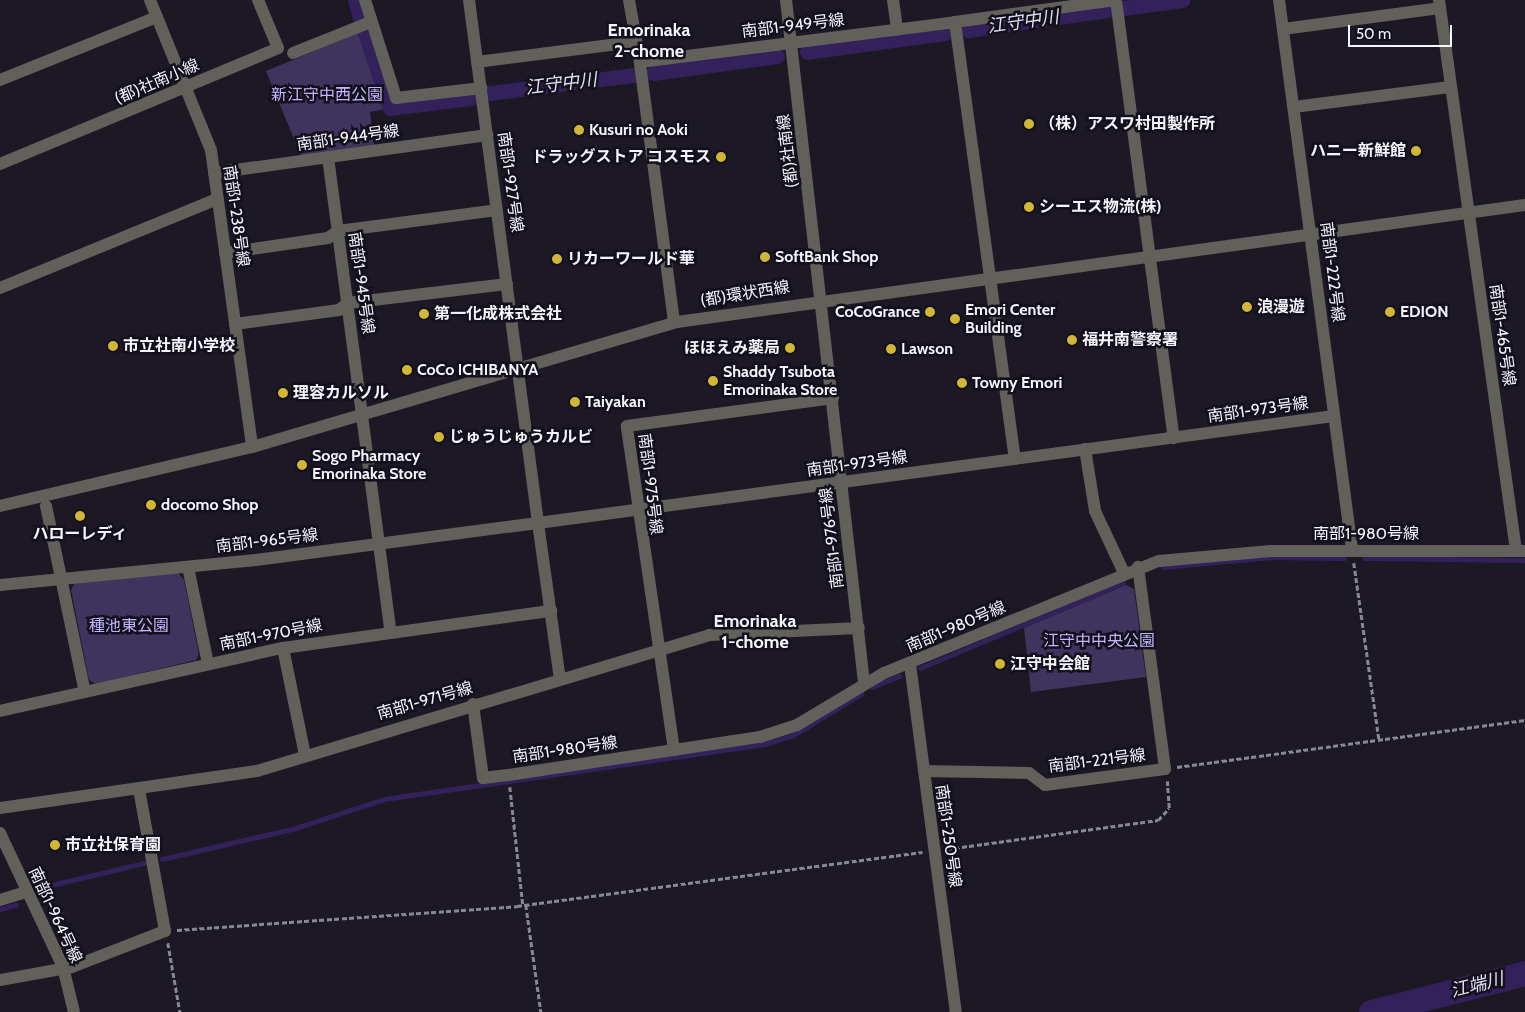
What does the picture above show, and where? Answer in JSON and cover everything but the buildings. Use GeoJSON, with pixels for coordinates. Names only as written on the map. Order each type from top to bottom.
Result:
{"type":"FeatureCollection","features":[{"type":"Feature","properties":{"kind":"street","name":"南部1-238号線"},"geometry":{"type":"LineString","coordinates":[[150,0],[211,150],[252,447]]}},
{"type":"Feature","properties":{"kind":"street","name":"(都)社南小線"},"geometry":{"type":"LineString","coordinates":[[0,164],[278,48],[258,0]]}},
{"type":"Feature","properties":{"kind":"street"},"geometry":{"type":"LineString","coordinates":[[365,0],[396,98],[481,88]]}},
{"type":"Feature","properties":{"kind":"street","name":"南部1-927号線"},"geometry":{"type":"LineString","coordinates":[[469,0],[518,368]]}},
{"type":"Feature","properties":{"kind":"street"},"geometry":{"type":"LineString","coordinates":[[629,0],[634,42],[640,62],[674,322]]}},
{"type":"Feature","properties":{"kind":"street","name":"(都)社南線"},"geometry":{"type":"LineString","coordinates":[[786,0],[822,299]]}},
{"type":"Feature","properties":{"kind":"street"},"geometry":{"type":"LineString","coordinates":[[894,0],[897,30]]}},
{"type":"Feature","properties":{"kind":"street"},"geometry":{"type":"LineString","coordinates":[[1116,0],[1174,438]]}},
{"type":"Feature","properties":{"kind":"street","name":"南部1-949号線"},"geometry":{"type":"LineString","coordinates":[[640,62],[1116,0]]}},
{"type":"Feature","properties":{"kind":"street","name":"南部1-222号線"},"geometry":{"type":"LineString","coordinates":[[1279,0],[1352,549]]}},
{"type":"Feature","properties":{"kind":"street"},"geometry":{"type":"LineString","coordinates":[[1283,29],[1440,4]]}},
{"type":"Feature","properties":{"kind":"street","name":"南部1-465号線"},"geometry":{"type":"LineString","coordinates":[[1440,4],[1468,212],[1521,551]]}},
{"type":"Feature","properties":{"kind":"street"},"geometry":{"type":"LineString","coordinates":[[0,80],[156,17]]}},
{"type":"Feature","properties":{"kind":"street"},"geometry":{"type":"LineString","coordinates":[[293,53],[371,22]]}},
{"type":"Feature","properties":{"kind":"street"},"geometry":{"type":"LineString","coordinates":[[955,22],[1015,459]]}},
{"type":"Feature","properties":{"kind":"street"},"geometry":{"type":"LineString","coordinates":[[477,62],[634,42]]}},
{"type":"Feature","properties":{"kind":"street"},"geometry":{"type":"LineString","coordinates":[[1294,107],[1450,87]]}},
{"type":"Feature","properties":{"kind":"street","name":"南部1-944号線"},"geometry":{"type":"LineString","coordinates":[[214,173],[487,135]]}},
{"type":"Feature","properties":{"kind":"street","name":"南部1-945号線"},"geometry":{"type":"LineString","coordinates":[[328,157],[390,631]]}},
{"type":"Feature","properties":{"kind":"street"},"geometry":{"type":"LineString","coordinates":[[0,288],[218,199]]}},
{"type":"Feature","properties":{"kind":"street","name":"(都)環状西線"},"geometry":{"type":"LineString","coordinates":[[0,506],[252,447],[674,322],[822,299],[1525,204]]}},
{"type":"Feature","properties":{"kind":"street"},"geometry":{"type":"LineString","coordinates":[[225,253],[328,238],[338,231],[497,210]]}},
{"type":"Feature","properties":{"kind":"street"},"geometry":{"type":"LineString","coordinates":[[235,324],[339,310],[348,303],[507,284]]}},
{"type":"Feature","properties":{"kind":"street","name":"南部1-976号線"},"geometry":{"type":"LineString","coordinates":[[822,299],[864,683]]}},
{"type":"Feature","properties":{"kind":"street"},"geometry":{"type":"LineString","coordinates":[[518,368],[560,680]]}},
{"type":"Feature","properties":{"kind":"street","name":"南部1-975号線"},"geometry":{"type":"LineString","coordinates":[[674,750],[637,510],[627,426],[833,398]]}},
{"type":"Feature","properties":{"kind":"street","name":"南部1-973号線"},"geometry":{"type":"LineString","coordinates":[[538,523],[1334,416]]}},
{"type":"Feature","properties":{"kind":"street"},"geometry":{"type":"LineString","coordinates":[[1085,449],[1095,511],[1124,573]]}},
{"type":"Feature","properties":{"kind":"street"},"geometry":{"type":"LineString","coordinates":[[46,506],[85,692]]}},
{"type":"Feature","properties":{"kind":"street","name":"南部1-965号線"},"geometry":{"type":"LineString","coordinates":[[0,585],[188,567],[538,523]]}},
{"type":"Feature","properties":{"kind":"street","name":"南部1-980号線"},"geometry":{"type":"LineString","coordinates":[[473,704],[483,778],[760,737],[797,725],[864,683],[1138,567],[1261,551],[1352,549],[1521,551]]}},
{"type":"Feature","properties":{"kind":"street"},"geometry":{"type":"LineString","coordinates":[[188,567],[208,664]]}},
{"type":"Feature","properties":{"kind":"street","name":"南部1-221号線"},"geometry":{"type":"LineString","coordinates":[[924,771],[1029,773],[1045,785],[1165,769],[1138,567]]}},
{"type":"Feature","properties":{"kind":"street","name":"南部1-970号線"},"geometry":{"type":"LineString","coordinates":[[0,711],[283,648],[390,631],[550,611]]}},
{"type":"Feature","properties":{"kind":"street","name":"南部1-971号線"},"geometry":{"type":"LineString","coordinates":[[0,808],[257,771],[473,704],[658,652],[710,635],[859,628]]}},
{"type":"Feature","properties":{"kind":"street"},"geometry":{"type":"LineString","coordinates":[[283,648],[305,755]]}},
{"type":"Feature","properties":{"kind":"street","name":"南部1-250号線"},"geometry":{"type":"LineString","coordinates":[[910,664],[956,1012]]}},
{"type":"Feature","properties":{"kind":"street"},"geometry":{"type":"LineString","coordinates":[[0,980],[63,967],[165,931],[139,789]]}},
{"type":"Feature","properties":{"kind":"street","name":"南部1-964号線"},"geometry":{"type":"LineString","coordinates":[[0,833],[63,967],[74,1012]]}},
{"type":"Feature","properties":{"kind":"street"},"geometry":{"type":"LineString","coordinates":[[0,900],[27,892]]}},
{"type":"Feature","properties":{"kind":"path"},"geometry":{"type":"LineString","coordinates":[[1352,549],[1379,739]]}},
{"type":"Feature","properties":{"kind":"path"},"geometry":{"type":"LineString","coordinates":[[180,1012],[165,931],[525,905],[1158,820],[1169,808],[1165,769],[1525,720]]}},
{"type":"Feature","properties":{"kind":"path"},"geometry":{"type":"LineString","coordinates":[[510,789],[541,1012]]}},
{"type":"Feature","properties":{"kind":"green space","name":"新江守中西公園"},"geometry":{"type":"Polygon","coordinates":[[[361,32],[386,109],[370,112],[374,145],[301,156],[266,71],[361,32]]]}},
{"type":"Feature","properties":{"kind":"green space","name":"種池東公園"},"geometry":{"type":"Polygon","coordinates":[[[178,573],[184,580],[199,654],[196,660],[96,684],[89,680],[71,590],[75,583],[178,573]]]}},
{"type":"Feature","properties":{"kind":"green space","name":"江守中中央公園"},"geometry":{"type":"Polygon","coordinates":[[[1126,585],[1134,589],[1146,677],[1031,692],[1024,628],[1126,585]]]}},
{"type":"Feature","properties":{"kind":"waterway","name":"江守中川"},"geometry":{"type":"LineString","coordinates":[[355,0],[360,18]]}},
{"type":"Feature","properties":{"kind":"waterway","name":"江守中川"},"geometry":{"type":"LineString","coordinates":[[1123,8],[1182,0]]}},
{"type":"Feature","properties":{"kind":"waterway","name":"江守中川"},"geometry":{"type":"LineString","coordinates":[[968,30],[1108,10]]}},
{"type":"Feature","properties":{"kind":"waterway","name":"江守中川"},"geometry":{"type":"LineString","coordinates":[[364,30],[390,108],[470,98]]}},
{"type":"Feature","properties":{"kind":"waterway","name":"江守中川"},"geometry":{"type":"LineString","coordinates":[[807,52],[945,33]]}},
{"type":"Feature","properties":{"kind":"waterway","name":"江守中川"},"geometry":{"type":"LineString","coordinates":[[653,73],[777,56]]}},
{"type":"Feature","properties":{"kind":"waterway","name":"江守中川"},"geometry":{"type":"LineString","coordinates":[[489,93],[633,75]]}},
{"type":"Feature","properties":{"kind":"waterway"},"geometry":{"type":"LineString","coordinates":[[1163,567],[1271,557],[1344,558]]}},
{"type":"Feature","properties":{"kind":"waterway"},"geometry":{"type":"LineString","coordinates":[[1365,558],[1525,560]]}},
{"type":"Feature","properties":{"kind":"waterway"},"geometry":{"type":"LineString","coordinates":[[920,668],[1123,583]]}},
{"type":"Feature","properties":{"kind":"waterway"},"geometry":{"type":"LineString","coordinates":[[872,687],[899,676]]}},
{"type":"Feature","properties":{"kind":"waterway"},"geometry":{"type":"LineString","coordinates":[[162,859],[296,828],[384,799],[765,744],[792,736],[861,694]]}},
{"type":"Feature","properties":{"kind":"waterway"},"geometry":{"type":"LineString","coordinates":[[39,888],[144,863]]}},
{"type":"Feature","properties":{"kind":"waterway"},"geometry":{"type":"LineString","coordinates":[[0,909],[15,905]]}},
{"type":"Feature","properties":{"kind":"waterway","name":"江端川"},"geometry":{"type":"LineString","coordinates":[[1371,1012],[1525,973]]}},
{"type":"Feature","properties":{"kind":"place","name":"（株）アスワ村田製作所"},"geometry":{"type":"Point","coordinates":[1029,124]}},
{"type":"Feature","properties":{"kind":"place","name":"Kusuri no Aoki"},"geometry":{"type":"Point","coordinates":[579,130]}},
{"type":"Feature","properties":{"kind":"place","name":"ハニー新鮮館"},"geometry":{"type":"Point","coordinates":[1416,151]}},
{"type":"Feature","properties":{"kind":"place","name":"ドラッグストア コスモス"},"geometry":{"type":"Point","coordinates":[721,157]}},
{"type":"Feature","properties":{"kind":"place","name":"シーエス物流(株)"},"geometry":{"type":"Point","coordinates":[1029,207]}},
{"type":"Feature","properties":{"kind":"place","name":"SoftBank Shop"},"geometry":{"type":"Point","coordinates":[765,257]}},
{"type":"Feature","properties":{"kind":"place","name":"リカーワールド華"},"geometry":{"type":"Point","coordinates":[557,259]}},
{"type":"Feature","properties":{"kind":"place","name":"浪漫遊"},"geometry":{"type":"Point","coordinates":[1247,307]}},
{"type":"Feature","properties":{"kind":"place","name":"CoCoGrance"},"geometry":{"type":"Point","coordinates":[930,312]}},
{"type":"Feature","properties":{"kind":"place","name":"EDION"},"geometry":{"type":"Point","coordinates":[1390,312]}},
{"type":"Feature","properties":{"kind":"place","name":"第一化成株式会社"},"geometry":{"type":"Point","coordinates":[424,314]}},
{"type":"Feature","properties":{"kind":"place","name":"Emori Center Building"},"geometry":{"type":"Point","coordinates":[955,319]}},
{"type":"Feature","properties":{"kind":"place","name":"福井南警察署"},"geometry":{"type":"Point","coordinates":[1072,340]}},
{"type":"Feature","properties":{"kind":"place","name":"市立社南小学校"},"geometry":{"type":"Point","coordinates":[113,346]}},
{"type":"Feature","properties":{"kind":"place","name":"ほほえみ薬局"},"geometry":{"type":"Point","coordinates":[790,348]}},
{"type":"Feature","properties":{"kind":"place","name":"Lawson"},"geometry":{"type":"Point","coordinates":[891,349]}},
{"type":"Feature","properties":{"kind":"place","name":"CoCo ICHIBANYA"},"geometry":{"type":"Point","coordinates":[407,370]}},
{"type":"Feature","properties":{"kind":"place","name":"Shaddy Tsubota Emorinaka Store"},"geometry":{"type":"Point","coordinates":[713,381]}},
{"type":"Feature","properties":{"kind":"place","name":"Towny Emori"},"geometry":{"type":"Point","coordinates":[962,383]}},
{"type":"Feature","properties":{"kind":"place","name":"理容カルソル"},"geometry":{"type":"Point","coordinates":[283,393]}},
{"type":"Feature","properties":{"kind":"place","name":"Taiyakan"},"geometry":{"type":"Point","coordinates":[575,402]}},
{"type":"Feature","properties":{"kind":"place","name":"じゅうじゅうカルビ"},"geometry":{"type":"Point","coordinates":[439,437]}},
{"type":"Feature","properties":{"kind":"place","name":"Sogo Pharmacy Emorinaka Store"},"geometry":{"type":"Point","coordinates":[302,465]}},
{"type":"Feature","properties":{"kind":"place","name":"docomo Shop"},"geometry":{"type":"Point","coordinates":[151,505]}},
{"type":"Feature","properties":{"kind":"place","name":"ハローレディ"},"geometry":{"type":"Point","coordinates":[80,516]}},
{"type":"Feature","properties":{"kind":"place","name":"江守中会館"},"geometry":{"type":"Point","coordinates":[1000,664]}},
{"type":"Feature","properties":{"kind":"place","name":"市立社保育園"},"geometry":{"type":"Point","coordinates":[55,845]}},
{"type":"Feature","properties":{"kind":"district","name":"Emorinaka 2-chome"},"geometry":{"type":"Point","coordinates":[649,41]}},
{"type":"Feature","properties":{"kind":"district","name":"Emorinaka 1-chome"},"geometry":{"type":"Point","coordinates":[755,632]}}]}
